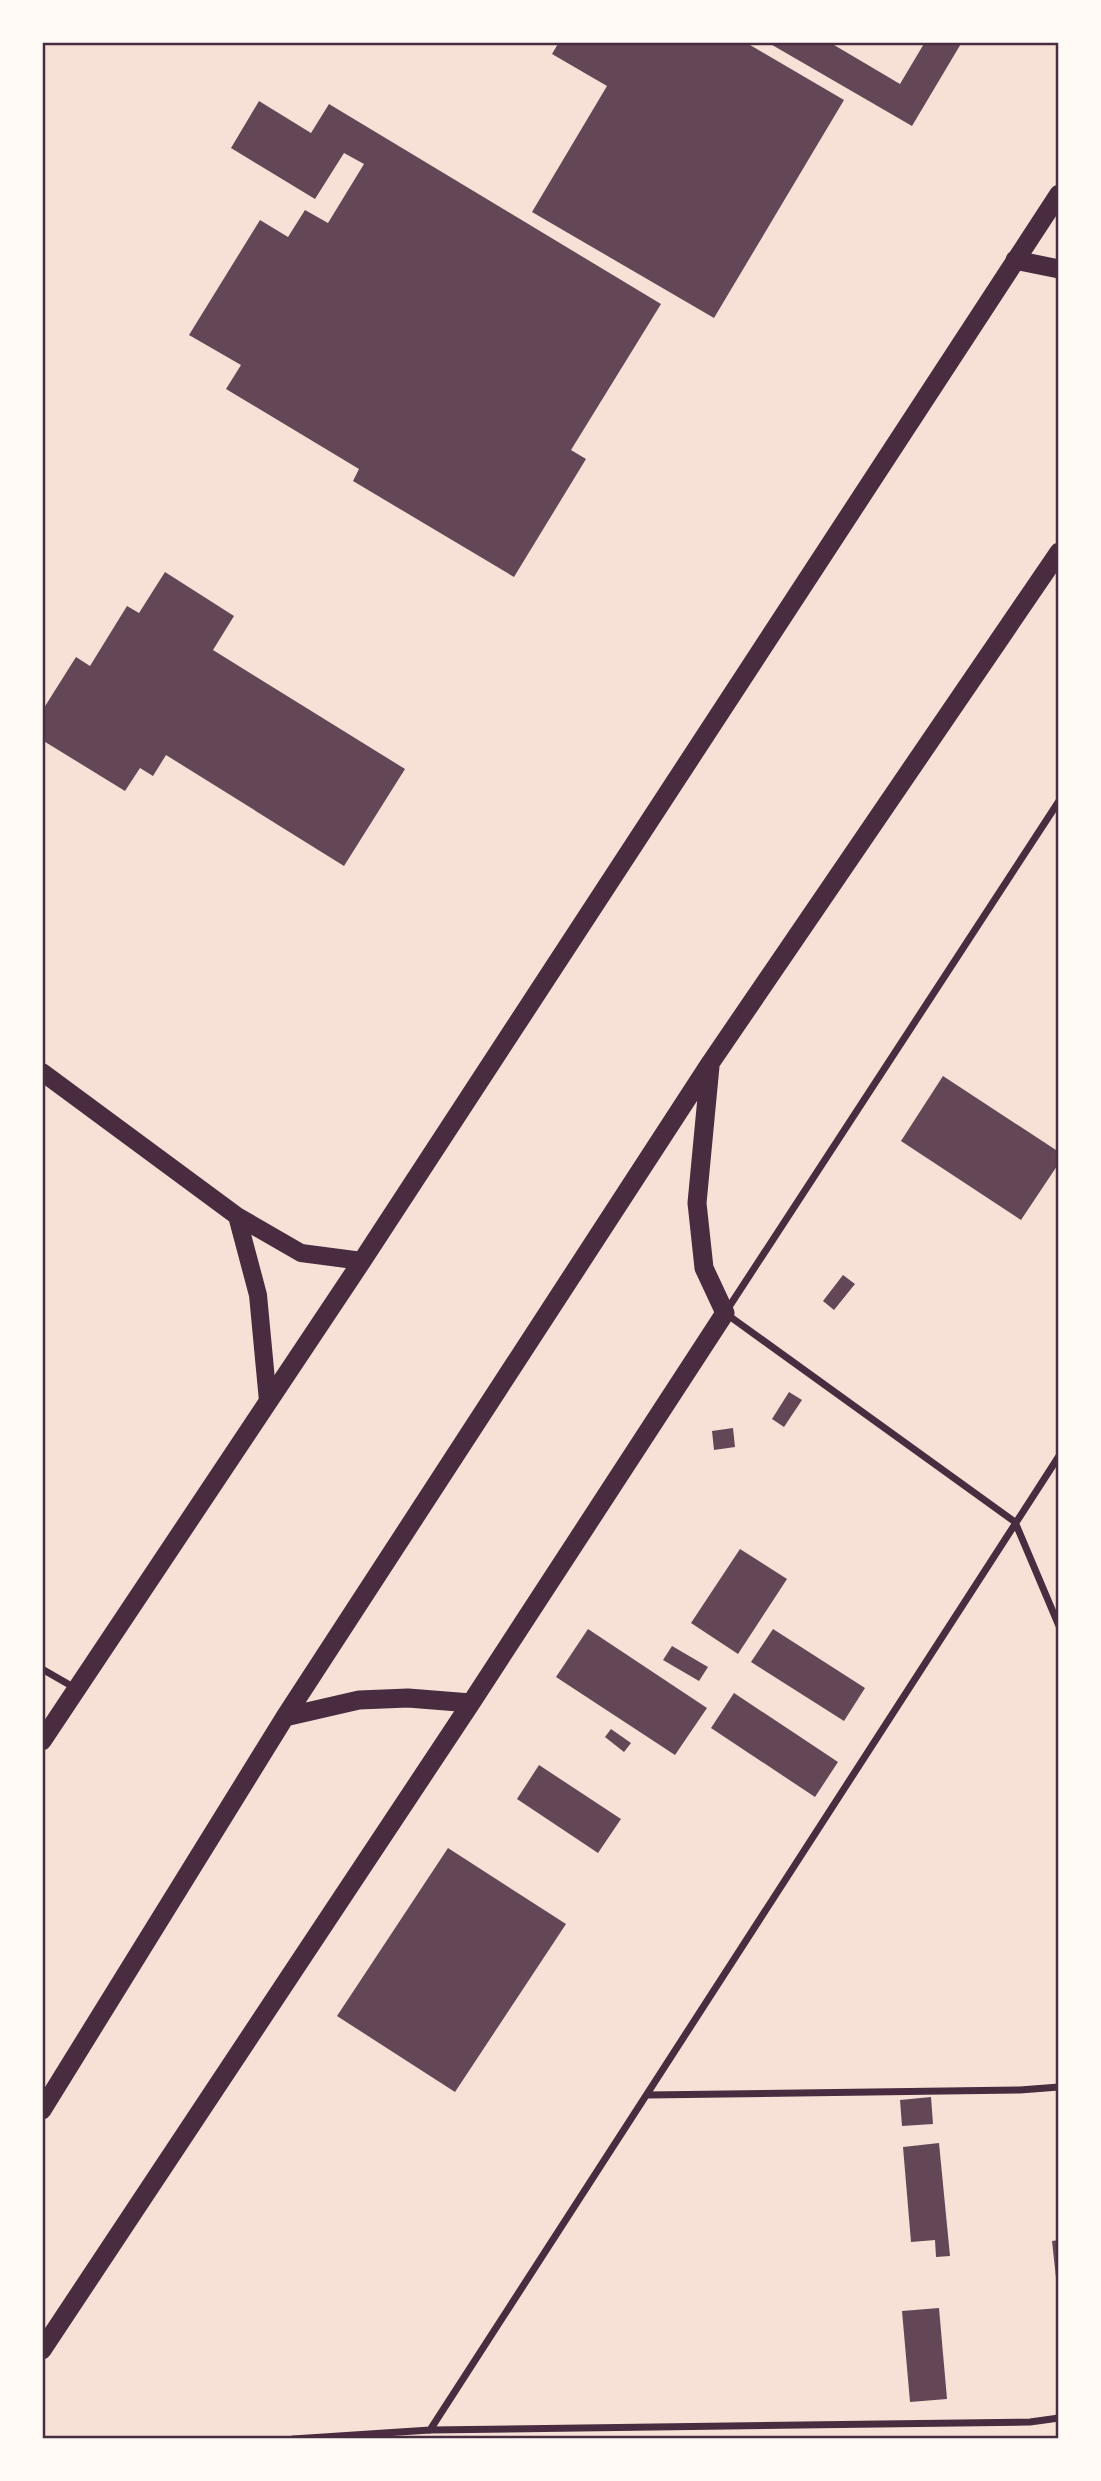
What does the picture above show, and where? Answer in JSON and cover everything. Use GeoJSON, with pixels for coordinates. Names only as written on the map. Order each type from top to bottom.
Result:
{"type":"FeatureCollection","features":[{"type":"Feature","properties":{"kind":"highway"},"geometry":{"type":"LineString","coordinates":[[42,1741],[362,1261],[1059,194]]}},
{"type":"Feature","properties":{"kind":"highway"},"geometry":{"type":"LineString","coordinates":[[1015,260],[1059,269]]}},
{"type":"Feature","properties":{"kind":"highway"},"geometry":{"type":"LineString","coordinates":[[42,2110],[285,1717],[710,1062],[1059,552]]}},
{"type":"Feature","properties":{"kind":"highway"},"geometry":{"type":"LineString","coordinates":[[42,2350],[471,1703],[725,1313],[704,1268],[697,1203],[710,1062]]}},
{"type":"Feature","properties":{"kind":"highway"},"geometry":{"type":"LineString","coordinates":[[285,1717],[359,1700],[408,1698],[471,1703]]}},
{"type":"Feature","properties":{"kind":"main road"},"geometry":{"type":"LineString","coordinates":[[42,1072],[237,1216],[301,1253],[362,1261]]}},
{"type":"Feature","properties":{"kind":"main road"},"geometry":{"type":"LineString","coordinates":[[237,1216],[258,1295],[268,1401]]}},
{"type":"Feature","properties":{"kind":"street"},"geometry":{"type":"LineString","coordinates":[[1059,801],[725,1313],[1015,1522],[1059,1626]]}},
{"type":"Feature","properties":{"kind":"street"},"geometry":{"type":"LineString","coordinates":[[430,2430],[1059,1456]]}},
{"type":"Feature","properties":{"kind":"street"},"geometry":{"type":"LineString","coordinates":[[42,1669],[75,1689]]}},
{"type":"Feature","properties":{"kind":"street"},"geometry":{"type":"LineString","coordinates":[[648,2095],[1020,2090],[1059,2087]]}},
{"type":"Feature","properties":{"kind":"street"},"geometry":{"type":"LineString","coordinates":[[293,2439],[430,2430],[1030,2422],[1059,2418]]}},
{"type":"Feature","properties":{"kind":"building"},"geometry":{"type":"Polygon","coordinates":[[[559,42],[745,42],[844,100],[714,318],[532,212],[607,86],[552,54],[559,42]]]}},
{"type":"Feature","properties":{"kind":"building"},"geometry":{"type":"Polygon","coordinates":[[[767,42],[829,42],[900,84],[925,42],[962,42],[912,126],[767,42]]]}},
{"type":"Feature","properties":{"kind":"building"},"geometry":{"type":"Polygon","coordinates":[[[259,101],[311,133],[329,104],[661,304],[571,450],[586,459],[514,577],[353,481],[359,469],[226,389],[241,365],[189,335],[260,220],[288,237],[305,210],[328,223],[364,164],[344,153],[315,199],[231,148],[259,101]]]}},
{"type":"Feature","properties":{"kind":"building"},"geometry":{"type":"Polygon","coordinates":[[[165,572],[234,616],[213,650],[405,769],[344,866],[166,755],[153,776],[140,768],[125,791],[42,740],[42,711],[76,657],[90,666],[127,606],[139,613],[165,572]]]}},
{"type":"Feature","properties":{"kind":"building"},"geometry":{"type":"Polygon","coordinates":[[[943,1076],[1059,1152],[1059,1163],[1021,1220],[901,1141],[943,1076]]]}},
{"type":"Feature","properties":{"kind":"building"},"geometry":{"type":"Polygon","coordinates":[[[843,1275],[855,1284],[834,1310],[823,1301],[843,1275]]]}},
{"type":"Feature","properties":{"kind":"building"},"geometry":{"type":"Polygon","coordinates":[[[789,1392],[802,1400],[784,1427],[772,1419],[789,1392]]]}},
{"type":"Feature","properties":{"kind":"building"},"geometry":{"type":"Polygon","coordinates":[[[733,1428],[735,1447],[714,1450],[712,1431],[733,1428]]]}},
{"type":"Feature","properties":{"kind":"building"},"geometry":{"type":"Polygon","coordinates":[[[740,1549],[787,1579],[738,1654],[691,1623],[740,1549]]]}},
{"type":"Feature","properties":{"kind":"building"},"geometry":{"type":"Polygon","coordinates":[[[588,1629],[707,1708],[675,1755],[556,1677],[588,1629]]]}},
{"type":"Feature","properties":{"kind":"building"},"geometry":{"type":"Polygon","coordinates":[[[773,1629],[865,1688],[844,1721],[751,1662],[773,1629]]]}},
{"type":"Feature","properties":{"kind":"building"},"geometry":{"type":"Polygon","coordinates":[[[672,1646],[708,1667],[699,1681],[663,1660],[672,1646]]]}},
{"type":"Feature","properties":{"kind":"building"},"geometry":{"type":"Polygon","coordinates":[[[734,1693],[838,1762],[815,1797],[711,1728],[734,1693]]]}},
{"type":"Feature","properties":{"kind":"building"},"geometry":{"type":"Polygon","coordinates":[[[611,1729],[631,1743],[624,1752],[605,1737],[611,1729]]]}},
{"type":"Feature","properties":{"kind":"building"},"geometry":{"type":"Polygon","coordinates":[[[539,1765],[621,1819],[598,1853],[517,1799],[539,1765]]]}},
{"type":"Feature","properties":{"kind":"building"},"geometry":{"type":"Polygon","coordinates":[[[448,1848],[566,1924],[455,2092],[337,2016],[448,1848]]]}},
{"type":"Feature","properties":{"kind":"building"},"geometry":{"type":"Polygon","coordinates":[[[931,2097],[933,2124],[902,2126],[900,2100],[931,2097]]]}},
{"type":"Feature","properties":{"kind":"building"},"geometry":{"type":"Polygon","coordinates":[[[939,2143],[950,2256],[936,2257],[935,2240],[911,2242],[903,2147],[939,2143]]]}},
{"type":"Feature","properties":{"kind":"building"},"geometry":{"type":"Polygon","coordinates":[[[1059,2240],[1059,2287],[1057,2287],[1052,2241],[1059,2240]]]}},
{"type":"Feature","properties":{"kind":"building"},"geometry":{"type":"Polygon","coordinates":[[[939,2308],[947,2399],[910,2402],[902,2311],[939,2308]]]}}]}
